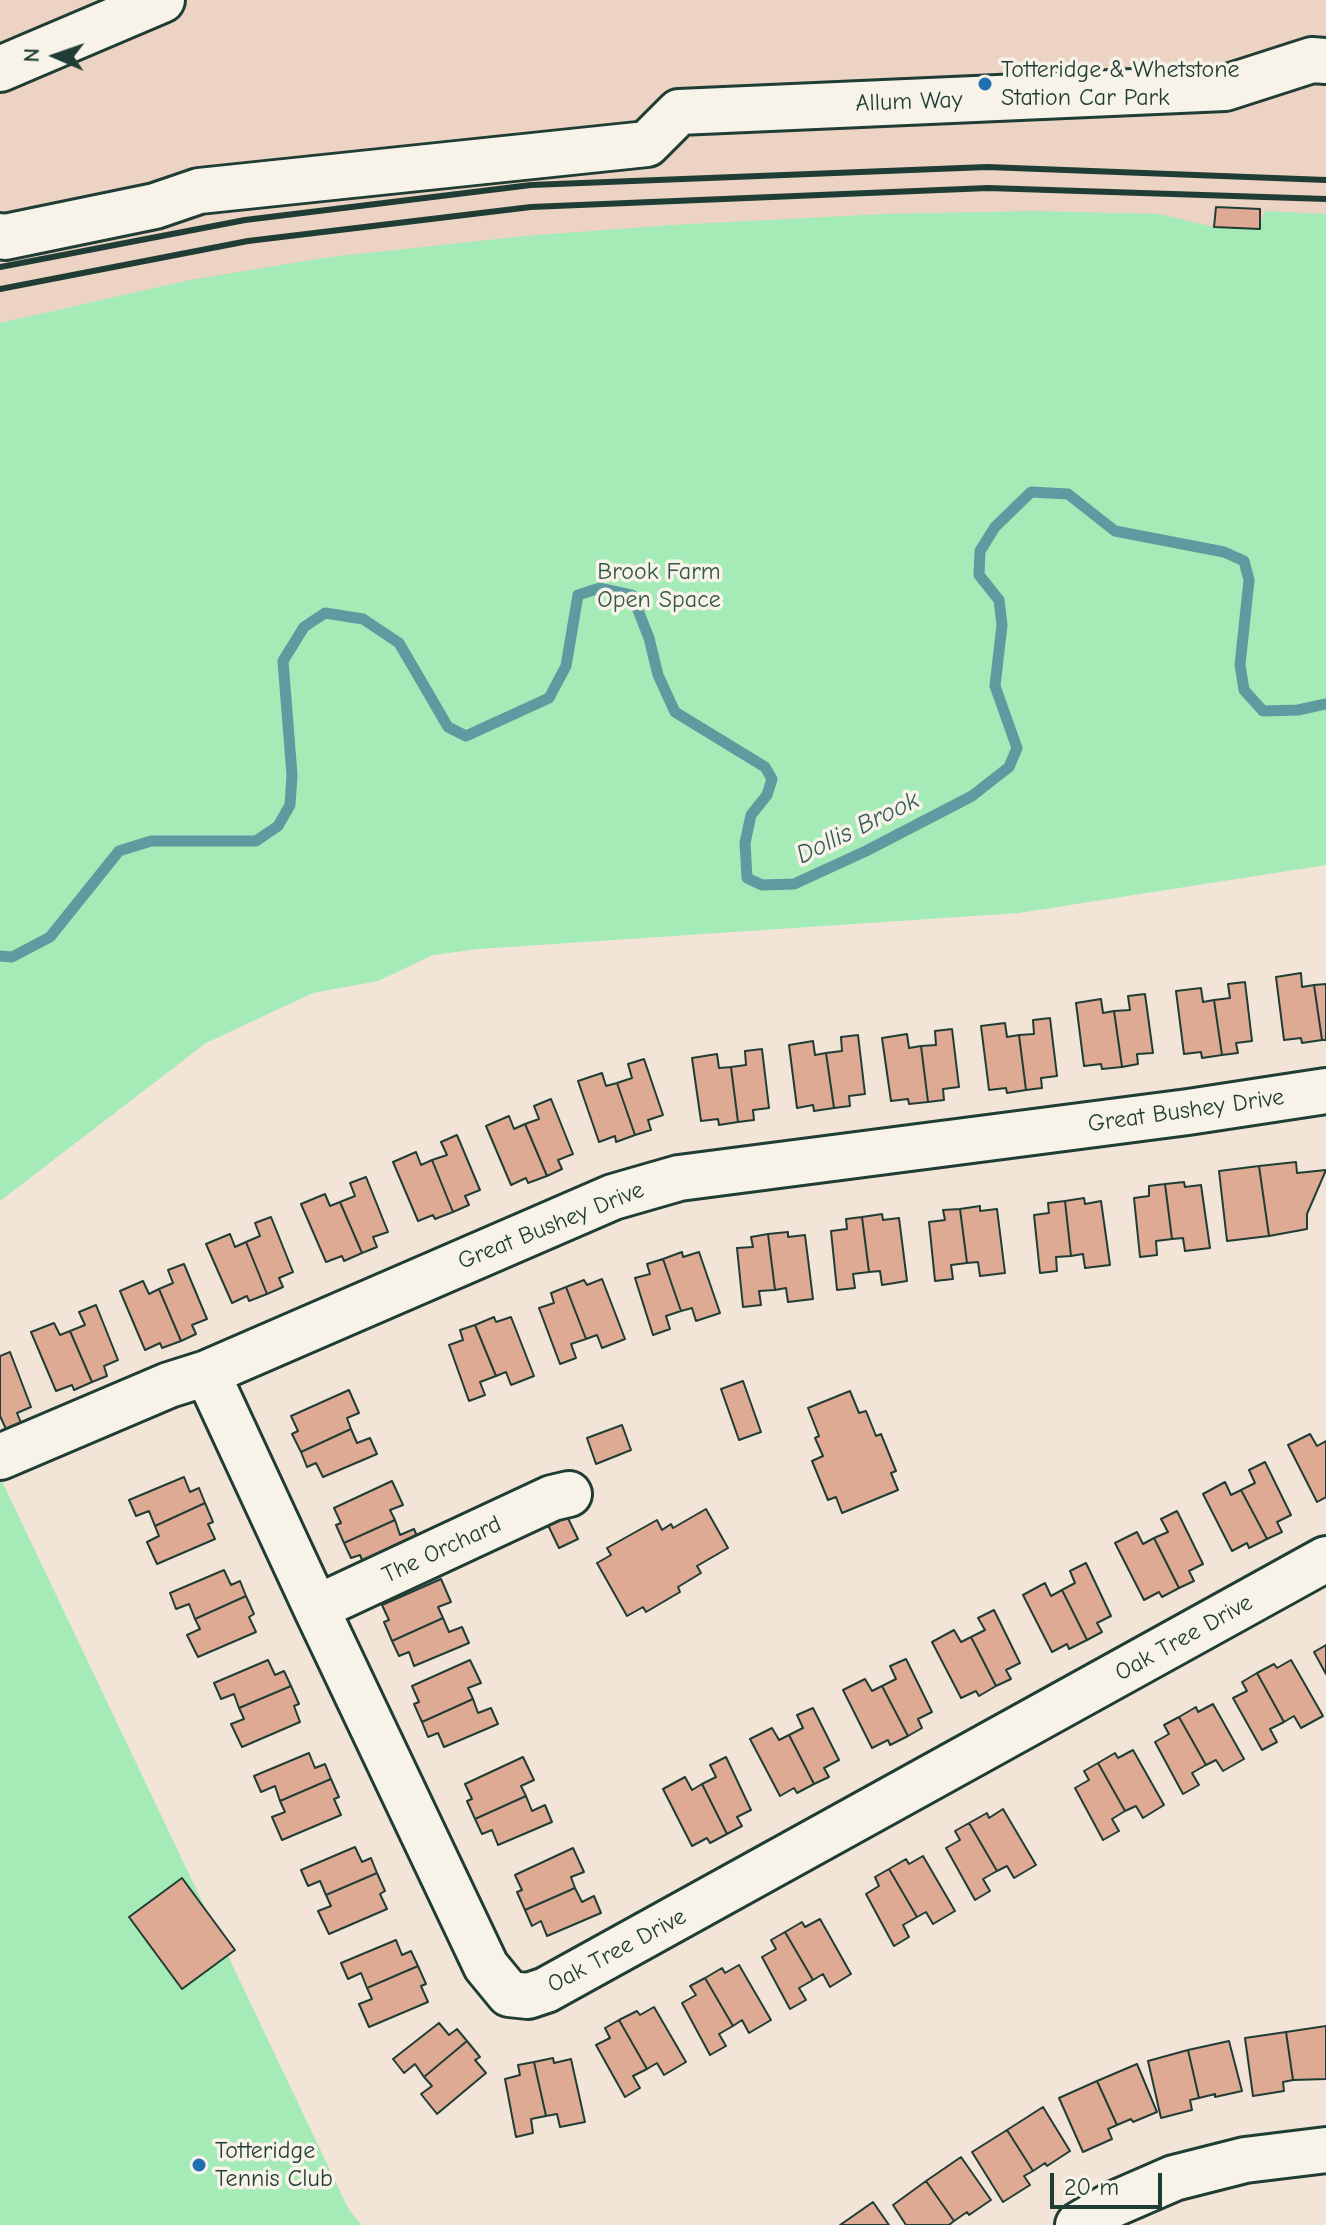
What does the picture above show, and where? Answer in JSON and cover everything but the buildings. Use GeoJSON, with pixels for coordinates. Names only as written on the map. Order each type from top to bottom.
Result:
{"type":"FeatureCollection","features":[{"type":"Feature","properties":{"kind":"street"},"geometry":{"type":"LineString","coordinates":[[0,69],[162,0]]}},
{"type":"Feature","properties":{"kind":"street","name":"Allum Way"},"geometry":{"type":"LineString","coordinates":[[0,236],[155,206],[199,191],[647,144],[679,112],[1225,88],[1312,60],[1326,61]]}},
{"type":"Feature","properties":{"kind":"street","name":"Great Bushey Drive"},"geometry":{"type":"LineString","coordinates":[[0,1457],[169,1385],[207,1373],[613,1197],[679,1178],[1188,1112],[1326,1091]]}},
{"type":"Feature","properties":{"kind":"street","name":"Oak Tree Drive"},"geometry":{"type":"LineString","coordinates":[[207,1373],[486,1966],[509,1994],[528,1996],[546,1990],[1326,1559]]}},
{"type":"Feature","properties":{"kind":"street","name":"The Orchard"},"geometry":{"type":"LineString","coordinates":[[316,1608],[552,1498],[569,1494]]}},
{"type":"Feature","properties":{"kind":"street"},"geometry":{"type":"LineString","coordinates":[[1078,2225],[1112,2205],[1174,2178],[1245,2160],[1326,2150]]}},
{"type":"Feature","properties":{"kind":"shaded area"},"geometry":{"type":"Polygon","coordinates":[[[0,0],[1326,0],[1326,237],[257,275],[65,308],[0,324],[0,0]]]}},
{"type":"Feature","properties":{"kind":"green space","name":"Brook Farm Open Space"},"geometry":{"type":"Polygon","coordinates":[[[1034,211],[1159,214],[1214,227],[1259,229],[1265,211],[1326,214],[1326,865],[1019,913],[479,949],[433,955],[378,981],[313,993],[206,1043],[0,1201],[0,323],[190,280],[330,257],[525,236],[672,225],[884,214],[1034,211]]]}},
{"type":"Feature","properties":{"kind":"green space"},"geometry":{"type":"Polygon","coordinates":[[[0,1477],[348,2208],[361,2225],[0,2225],[0,1477]]]}},
{"type":"Feature","properties":{"kind":"waterway","name":"Dollis Brook"},"geometry":{"type":"LineString","coordinates":[[0,956],[12,957],[50,937],[119,851],[151,841],[256,841],[278,826],[290,805],[292,775],[283,661],[304,627],[325,613],[363,619],[399,643],[448,727],[466,736],[549,698],[566,666],[578,595],[600,588],[632,595],[649,638],[658,675],[675,712],[765,767],[772,779],[767,795],[751,815],[745,843],[747,878],[762,885],[794,884],[866,851],[972,796],[1009,767],[1017,748],[995,686],[1002,625],[999,600],[979,575],[980,551],[995,527],[1031,492],[1068,494],[1115,531],[1224,552],[1244,561],[1249,580],[1240,665],[1244,690],[1263,711],[1298,710],[1326,704]]}},
{"type":"Feature","properties":{"kind":"railway"},"geometry":{"type":"LineString","coordinates":[[0,267],[245,220],[531,185],[987,167],[1326,180]]}},
{"type":"Feature","properties":{"kind":"railway"},"geometry":{"type":"LineString","coordinates":[[0,289],[248,241],[531,207],[988,188],[1326,199]]}},
{"type":"Feature","properties":{"kind":"place","name":"Totteridge & Whetstone Station Car Park"},"geometry":{"type":"Point","coordinates":[985,84]}},
{"type":"Feature","properties":{"kind":"place","name":"Totteridge Tennis Club"},"geometry":{"type":"Point","coordinates":[199,2165]}}]}
